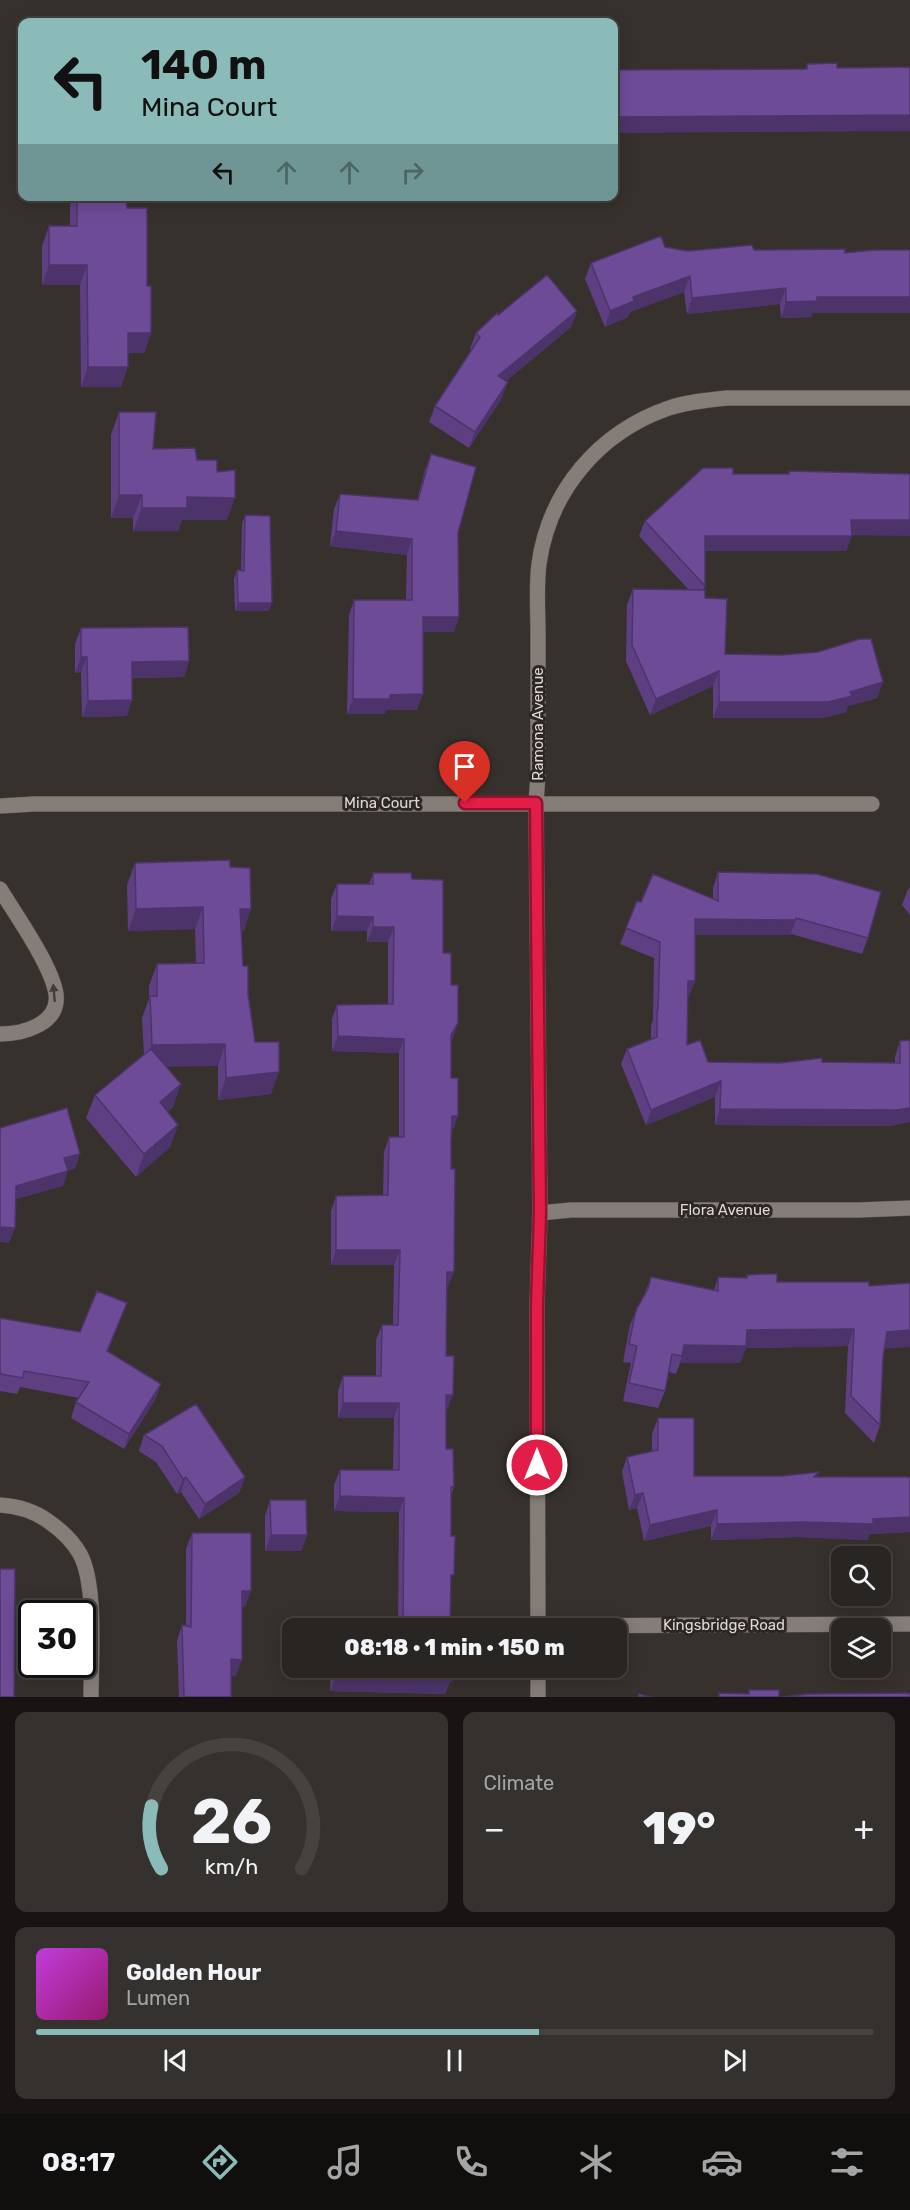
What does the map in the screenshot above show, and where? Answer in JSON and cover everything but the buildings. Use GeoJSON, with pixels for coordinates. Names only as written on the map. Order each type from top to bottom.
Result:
{"type":"FeatureCollection","features":[{"type":"Feature","properties":{"kind":"street","name":"Ramona Avenue"},"geometry":{"type":"LineString","coordinates":[[538,1618],[537,1304],[540,1214],[536,803],[538,566],[546,529],[558,501],[574,475],[595,452],[618,433],[643,418],[670,408],[698,401],[727,398],[910,398]]}},
{"type":"Feature","properties":{"kind":"street","name":"Mina Court"},"geometry":{"type":"LineString","coordinates":[[0,806],[34,804],[872,804]]}},
{"type":"Feature","properties":{"kind":"street"},"geometry":{"type":"LineString","coordinates":[[0,889],[51,974],[56,996],[52,1013],[39,1026],[16,1034],[0,1034]]}},
{"type":"Feature","properties":{"kind":"street","name":"Flora Avenue"},"geometry":{"type":"LineString","coordinates":[[540,1214],[571,1210],[910,1208]]}},
{"type":"Feature","properties":{"kind":"street"},"geometry":{"type":"LineString","coordinates":[[0,1505],[27,1510],[42,1516],[70,1539],[81,1555],[88,1578],[91,1697]]}},
{"type":"Feature","properties":{"kind":"street","name":"Kingsbridge Road"},"geometry":{"type":"LineString","coordinates":[[627,1626],[910,1624]]}},
{"type":"Feature","properties":{"kind":"street"},"geometry":{"type":"LineString","coordinates":[[538,1678],[538,1697]]}},
{"type":"Feature","properties":{"kind":"route"},"geometry":{"type":"LineString","coordinates":[[465,803],[536,803],[540,1214],[537,1304],[537,1465]]}}]}
